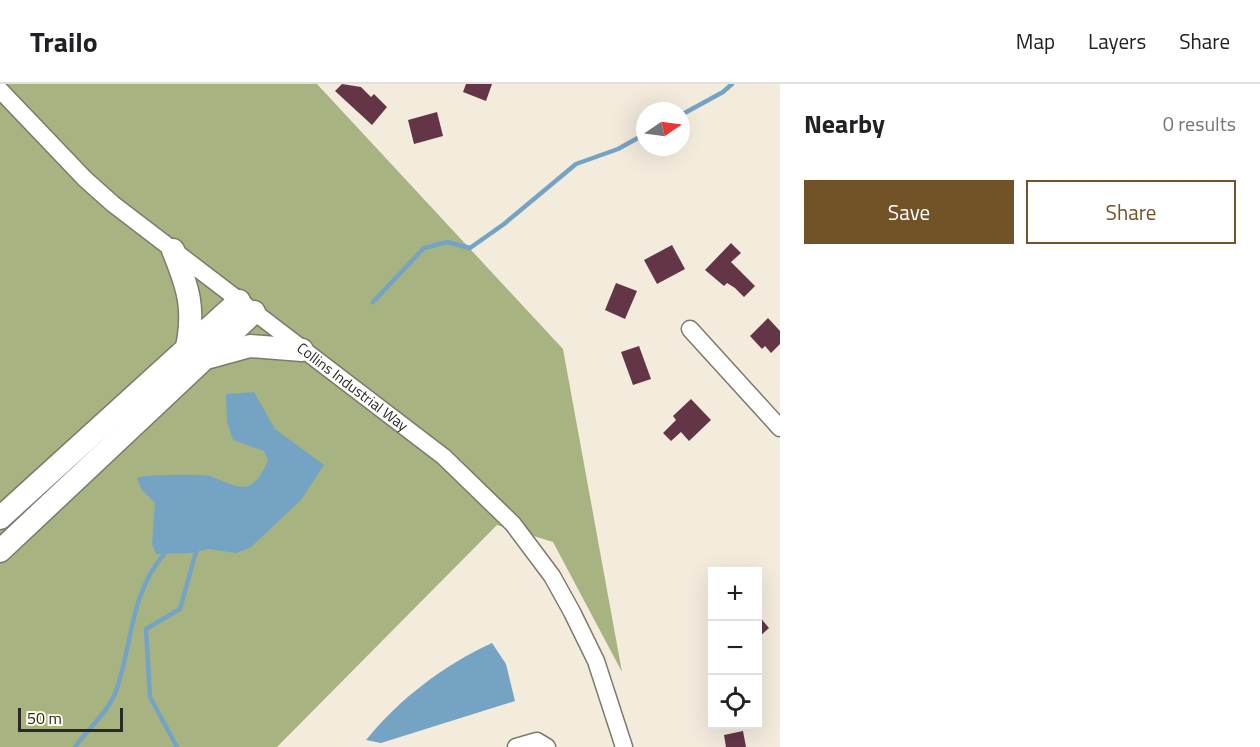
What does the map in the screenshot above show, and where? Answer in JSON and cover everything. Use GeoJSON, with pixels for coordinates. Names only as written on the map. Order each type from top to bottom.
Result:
{"type":"FeatureCollection","features":[{"type":"Feature","properties":{"kind":"highway"},"geometry":{"type":"LineString","coordinates":[[173,250],[185,279],[192,307],[195,354]]}},
{"type":"Feature","properties":{"kind":"highway"},"geometry":{"type":"LineString","coordinates":[[0,518],[195,354],[247,307]]}},
{"type":"Feature","properties":{"kind":"highway"},"geometry":{"type":"LineString","coordinates":[[0,551],[195,354],[250,346],[303,350]]}},
{"type":"Feature","properties":{"kind":"street","name":"Collins Industrial Way"},"geometry":{"type":"LineString","coordinates":[[0,90],[85,179],[173,250],[444,457],[513,524],[552,576],[577,622],[596,661],[624,747]]}},
{"type":"Feature","properties":{"kind":"street"},"geometry":{"type":"LineString","coordinates":[[690,329],[780,428]]}},
{"type":"Feature","properties":{"kind":"street"},"geometry":{"type":"LineString","coordinates":[[516,747],[537,741],[548,747]]}},
{"type":"Feature","properties":{"kind":"green space"},"geometry":{"type":"Polygon","coordinates":[[[0,84],[317,84],[563,349],[622,672],[553,542],[497,525],[277,747],[0,747],[0,84]]]}},
{"type":"Feature","properties":{"kind":"water"},"geometry":{"type":"Polygon","coordinates":[[[254,392],[275,429],[324,465],[301,500],[250,548],[236,553],[209,549],[191,553],[156,554],[152,544],[155,503],[141,489],[137,478],[161,475],[205,475],[238,486],[251,485],[257,480],[268,460],[264,451],[233,440],[227,422],[226,394],[254,392]]]}},
{"type":"Feature","properties":{"kind":"water"},"geometry":{"type":"Polygon","coordinates":[[[492,643],[506,664],[515,701],[381,743],[366,740],[423,684],[492,643]]]}},
{"type":"Feature","properties":{"kind":"building"},"geometry":{"type":"Polygon","coordinates":[[[342,84],[361,87],[371,97],[374,94],[387,107],[372,125],[335,91],[342,84]]]}},
{"type":"Feature","properties":{"kind":"building"},"geometry":{"type":"Polygon","coordinates":[[[466,84],[492,84],[486,101],[463,92],[466,84]]]}},
{"type":"Feature","properties":{"kind":"building"},"geometry":{"type":"Polygon","coordinates":[[[437,112],[443,136],[414,144],[408,120],[437,112]]]}},
{"type":"Feature","properties":{"kind":"building"},"geometry":{"type":"Polygon","coordinates":[[[731,243],[741,253],[731,262],[755,286],[744,297],[727,283],[724,286],[705,270],[731,243]]]}},
{"type":"Feature","properties":{"kind":"building"},"geometry":{"type":"Polygon","coordinates":[[[672,245],[685,269],[657,284],[644,260],[672,245]]]}},
{"type":"Feature","properties":{"kind":"building"},"geometry":{"type":"Polygon","coordinates":[[[616,283],[637,291],[625,319],[605,310],[616,283]]]}},
{"type":"Feature","properties":{"kind":"building"},"geometry":{"type":"Polygon","coordinates":[[[768,318],[780,331],[780,344],[771,353],[765,346],[762,349],[750,336],[768,318]]]}},
{"type":"Feature","properties":{"kind":"building"},"geometry":{"type":"Polygon","coordinates":[[[639,346],[651,379],[633,385],[621,352],[639,346]]]}},
{"type":"Feature","properties":{"kind":"building"},"geometry":{"type":"Polygon","coordinates":[[[691,399],[711,420],[689,441],[681,432],[671,441],[663,433],[676,420],[673,416],[691,399]]]}},
{"type":"Feature","properties":{"kind":"building"},"geometry":{"type":"Polygon","coordinates":[[[762,620],[769,628],[762,634],[762,620]]]}},
{"type":"Feature","properties":{"kind":"building"},"geometry":{"type":"Polygon","coordinates":[[[743,731],[746,747],[726,747],[724,735],[743,731]]]}},
{"type":"Feature","properties":{"kind":"waterway"},"geometry":{"type":"LineString","coordinates":[[690,110],[723,92],[732,84]]}},
{"type":"Feature","properties":{"kind":"waterway"},"geometry":{"type":"LineString","coordinates":[[373,302],[424,248],[447,242],[470,248],[504,224],[576,164],[618,149],[636,139]]}},
{"type":"Feature","properties":{"kind":"waterway"},"geometry":{"type":"LineString","coordinates":[[177,747],[150,697],[146,629],[180,609],[196,552]]}},
{"type":"Feature","properties":{"kind":"waterway"},"geometry":{"type":"LineString","coordinates":[[75,747],[103,713],[116,691],[138,602],[153,569],[165,553]]}}]}
